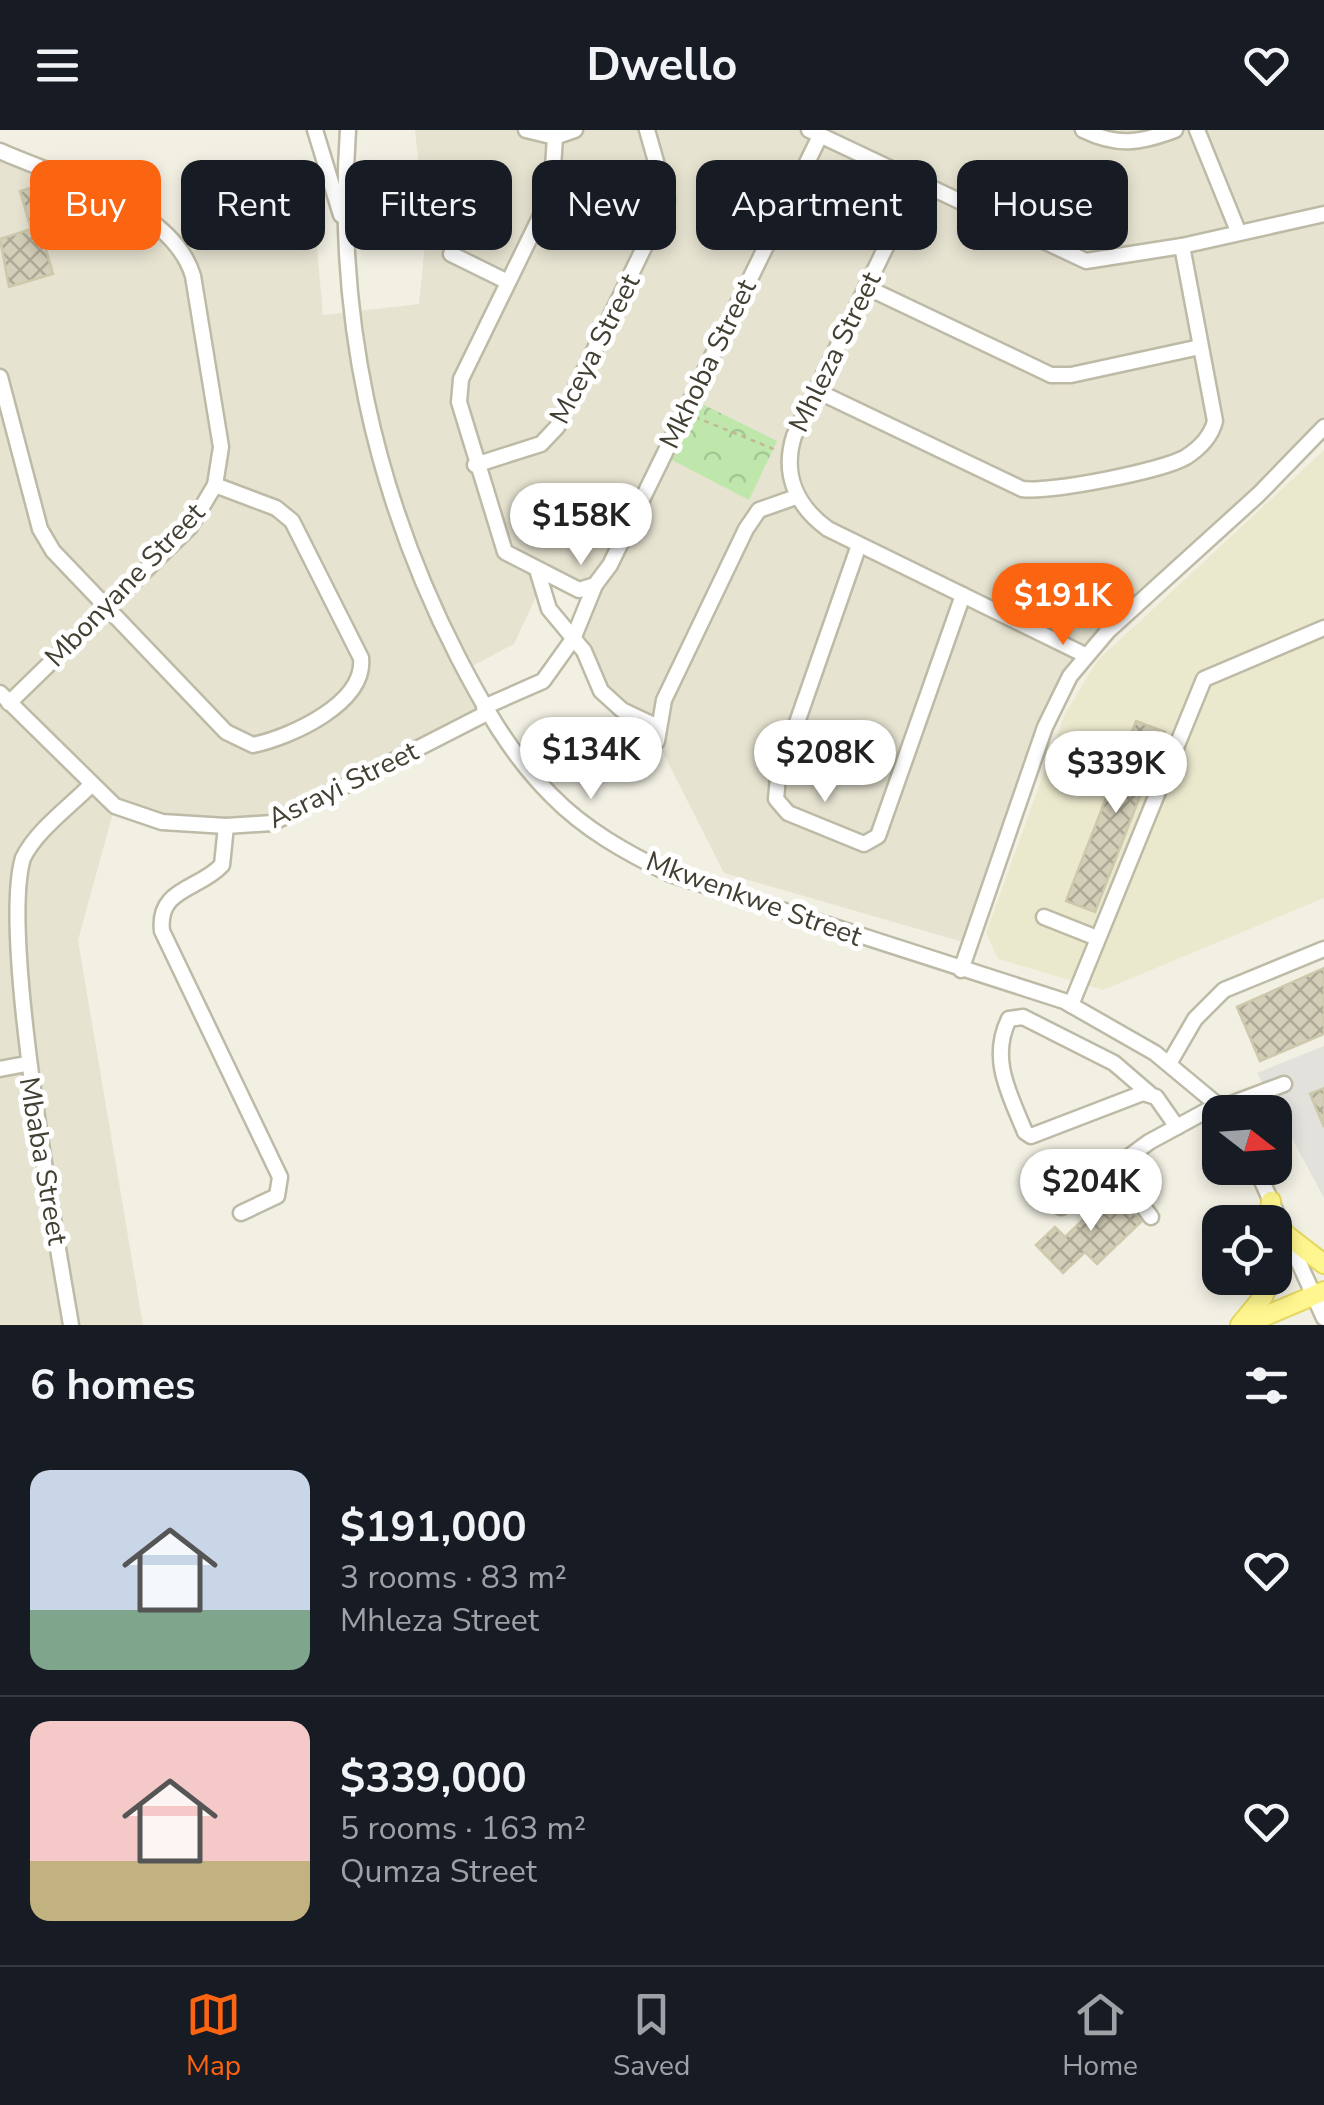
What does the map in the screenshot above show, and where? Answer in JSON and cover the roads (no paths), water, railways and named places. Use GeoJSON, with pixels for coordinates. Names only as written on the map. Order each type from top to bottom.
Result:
{"type":"FeatureCollection","features":[{"type":"Feature","properties":{"kind":"main road"},"geometry":{"type":"LineString","coordinates":[[1271,1201],[1271,1205]]}},
{"type":"Feature","properties":{"kind":"main road"},"geometry":{"type":"LineString","coordinates":[[1292,1239],[1324,1264]]}},
{"type":"Feature","properties":{"kind":"main road"},"geometry":{"type":"LineString","coordinates":[[1242,1325],[1319,1293]]}},
{"type":"Feature","properties":{"kind":"main road"},"geometry":{"type":"LineString","coordinates":[[1242,1325],[1264,1295]]}},
{"type":"Feature","properties":{"kind":"street"},"geometry":{"type":"LineString","coordinates":[[315,130],[345,224]]}},
{"type":"Feature","properties":{"kind":"street","name":"Mkwenkwe Street"},"geometry":{"type":"LineString","coordinates":[[348,130],[348,160]]}},
{"type":"Feature","properties":{"kind":"street"},"geometry":{"type":"LineString","coordinates":[[526,130],[555,137],[575,130]]}},
{"type":"Feature","properties":{"kind":"street","name":"Mceya Street"},"geometry":{"type":"LineString","coordinates":[[474,464],[542,444],[557,427],[667,200],[647,130]]}},
{"type":"Feature","properties":{"kind":"street"},"geometry":{"type":"LineString","coordinates":[[1083,130],[1115,143],[1139,143],[1175,130]]}},
{"type":"Feature","properties":{"kind":"street"},"geometry":{"type":"LineString","coordinates":[[1196,130],[1238,231]]}},
{"type":"Feature","properties":{"kind":"street"},"geometry":{"type":"LineString","coordinates":[[814,133],[870,160]]}},
{"type":"Feature","properties":{"kind":"street","name":"Mkhoba Street"},"geometry":{"type":"LineString","coordinates":[[573,639],[595,585],[610,564],[684,413],[814,133]]}},
{"type":"Feature","properties":{"kind":"street"},"geometry":{"type":"LineString","coordinates":[[555,137],[550,196],[459,391],[474,464],[499,544],[513,559],[538,573],[578,590],[595,585]]}},
{"type":"Feature","properties":{"kind":"street","name":"Mbonyane Street"},"geometry":{"type":"LineString","coordinates":[[0,152],[140,213],[164,228],[183,251],[193,276],[221,447],[215,485],[190,527],[106,609],[5,698]]}},
{"type":"Feature","properties":{"kind":"street"},"geometry":{"type":"LineString","coordinates":[[937,192],[1076,258],[1095,261],[1324,214]]}},
{"type":"Feature","properties":{"kind":"street"},"geometry":{"type":"LineString","coordinates":[[815,390],[1010,485],[1051,489],[1172,463],[1207,440],[1216,410],[1182,246]]}},
{"type":"Feature","properties":{"kind":"street","name":"Mkwenkwe Street"},"geometry":{"type":"LineString","coordinates":[[349,250],[363,395],[387,492],[408,551],[486,710],[553,798],[622,850],[722,893],[1071,1005],[1170,1062],[1208,1095]]}},
{"type":"Feature","properties":{"kind":"street","name":"Mhleza Street"},"geometry":{"type":"LineString","coordinates":[[796,497],[790,456],[815,390],[884,250]]}},
{"type":"Feature","properties":{"kind":"street"},"geometry":{"type":"LineString","coordinates":[[452,254],[508,282]]}},
{"type":"Feature","properties":{"kind":"street"},"geometry":{"type":"LineString","coordinates":[[866,287],[1051,375],[1072,376],[1200,347]]}},
{"type":"Feature","properties":{"kind":"street"},"geometry":{"type":"LineString","coordinates":[[0,377],[40,529],[52,551],[226,732],[242,742],[264,742],[347,701],[360,680],[361,658],[292,521],[276,508],[215,485]]}},
{"type":"Feature","properties":{"kind":"street"},"geometry":{"type":"LineString","coordinates":[[961,970],[1045,727],[1085,655],[1286,468],[1324,426]]}},
{"type":"Feature","properties":{"kind":"street"},"geometry":{"type":"LineString","coordinates":[[538,573],[548,609],[584,651],[601,691],[658,734],[664,700],[752,518],[768,506],[796,497],[814,519],[859,545],[1085,655]]}},
{"type":"Feature","properties":{"kind":"street"},"geometry":{"type":"LineString","coordinates":[[859,545],[778,777],[776,799],[788,814],[864,844],[878,836],[963,595]]}},
{"type":"Feature","properties":{"kind":"street"},"geometry":{"type":"LineString","coordinates":[[1071,1005],[1204,679],[1324,628]]}},
{"type":"Feature","properties":{"kind":"street","name":"Asrayi Street"},"geometry":{"type":"LineString","coordinates":[[5,698],[114,806],[145,818],[226,826],[272,823],[534,688],[573,639]]}},
{"type":"Feature","properties":{"kind":"street","name":"Mbaba Street"},"geometry":{"type":"LineString","coordinates":[[71,1325],[10,946],[20,866],[28,850],[90,786]]}},
{"type":"Feature","properties":{"kind":"street"},"geometry":{"type":"LineString","coordinates":[[226,826],[222,865],[172,895],[160,916],[162,931],[280,1177],[278,1196],[241,1213]]}},
{"type":"Feature","properties":{"kind":"street"},"geometry":{"type":"LineString","coordinates":[[1044,917],[1097,938]]}},
{"type":"Feature","properties":{"kind":"street"},"geometry":{"type":"LineString","coordinates":[[1170,1062],[1195,1019],[1224,990],[1324,949]]}},
{"type":"Feature","properties":{"kind":"street"},"geometry":{"type":"LineString","coordinates":[[1150,1094],[1031,1136],[1025,1132],[1004,1082],[1001,1034],[1009,1019],[1023,1017],[1114,1063],[1150,1094],[1177,1127]]}},
{"type":"Feature","properties":{"kind":"street"},"geometry":{"type":"LineString","coordinates":[[0,1068],[26,1064]]}},
{"type":"Feature","properties":{"kind":"street"},"geometry":{"type":"LineString","coordinates":[[1256,1095],[1284,1084]]}},
{"type":"Feature","properties":{"kind":"street"},"geometry":{"type":"LineString","coordinates":[[1060,1207],[1112,1167],[1177,1127],[1202,1117]]}},
{"type":"Feature","properties":{"kind":"street"},"geometry":{"type":"LineString","coordinates":[[1112,1167],[1151,1217]]}},
{"type":"Feature","properties":{"kind":"street"},"geometry":{"type":"LineString","coordinates":[[1264,1185],[1273,1205]]}},
{"type":"Feature","properties":{"kind":"street"},"geometry":{"type":"LineString","coordinates":[[1292,1246],[1319,1293],[1324,1318]]}}]}
